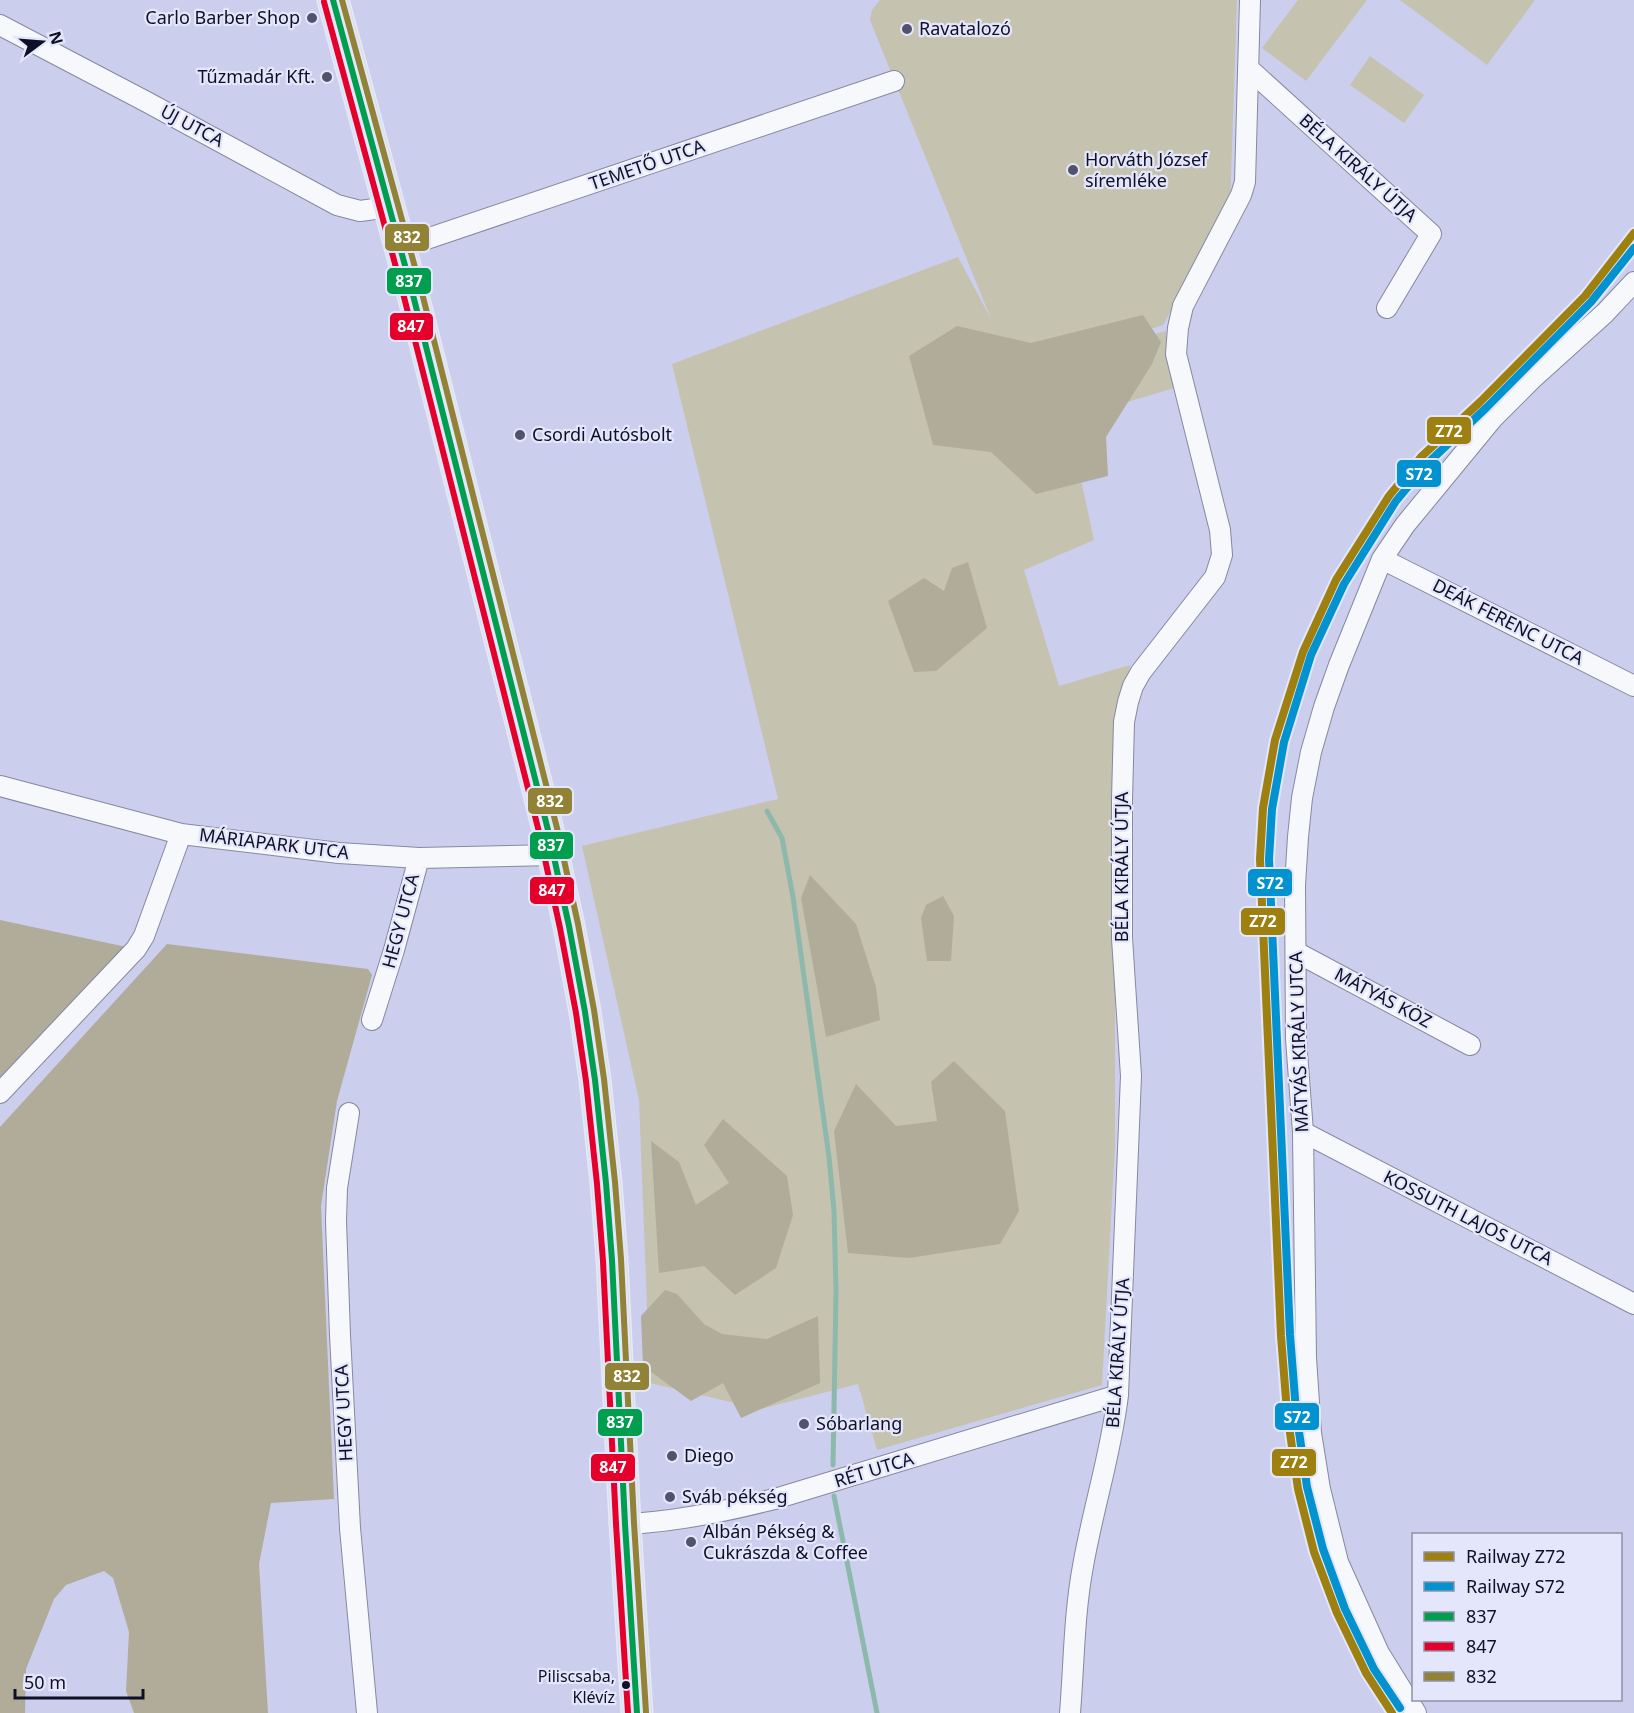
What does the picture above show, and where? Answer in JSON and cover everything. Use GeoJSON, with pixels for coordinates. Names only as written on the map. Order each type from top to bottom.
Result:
{"type":"FeatureCollection","features":[{"type":"Feature","properties":{"kind":"main road"},"geometry":{"type":"LineString","coordinates":[[333,0],[400,248],[554,855],[585,1012],[596,1080],[612,1260],[636,1713]]}},
{"type":"Feature","properties":{"kind":"street","name":"BÉLA KIRÁLY ÚTJA"},"geometry":{"type":"LineString","coordinates":[[1070,1713],[1078,1599],[1083,1565],[1113,1433],[1118,1395],[1131,1076],[1122,938],[1124,722],[1131,694],[1141,672],[1215,577],[1222,555],[1220,530],[1176,354],[1183,306],[1241,195],[1245,182],[1250,0]]}},
{"type":"Feature","properties":{"kind":"street","name":"ÚJ UTCA"},"geometry":{"type":"LineString","coordinates":[[0,25],[336,205],[360,211],[389,207]]}},
{"type":"Feature","properties":{"kind":"street","name":"BÉLA KIRÁLY ÚTJA"},"geometry":{"type":"LineString","coordinates":[[1248,68],[1431,234],[1387,308]]}},
{"type":"Feature","properties":{"kind":"street","name":"TEMETŐ UTCA"},"geometry":{"type":"LineString","coordinates":[[400,248],[894,81]]}},
{"type":"Feature","properties":{"kind":"street","name":"MÁTYÁS KIRÁLY UTCA"},"geometry":{"type":"LineString","coordinates":[[1416,1713],[1379,1653],[1338,1562],[1320,1489],[1311,1432],[1306,1358],[1303,1132],[1296,1039],[1295,885],[1302,798],[1311,752],[1324,707],[1382,559],[1405,525],[1493,418],[1533,378],[1605,313],[1634,282]]}},
{"type":"Feature","properties":{"kind":"street","name":"DEÁK FERENC UTCA"},"geometry":{"type":"LineString","coordinates":[[1382,559],[1634,686]]}},
{"type":"Feature","properties":{"kind":"street","name":"MÁRIAPARK UTCA"},"geometry":{"type":"LineString","coordinates":[[0,786],[181,834],[339,853],[419,858],[554,855]]}},
{"type":"Feature","properties":{"kind":"street"},"geometry":{"type":"LineString","coordinates":[[0,1093],[136,949],[144,936],[181,834]]}},
{"type":"Feature","properties":{"kind":"street","name":"HEGY UTCA"},"geometry":{"type":"LineString","coordinates":[[372,1020],[419,858]]}},
{"type":"Feature","properties":{"kind":"street","name":"MÁTYÁS KÖZ"},"geometry":{"type":"LineString","coordinates":[[1296,951],[1470,1045]]}},
{"type":"Feature","properties":{"kind":"street","name":"HEGY UTCA"},"geometry":{"type":"LineString","coordinates":[[349,1113],[337,1188],[336,1221],[350,1516],[367,1713]]}},
{"type":"Feature","properties":{"kind":"street","name":"KOSSUTH LAJOS UTCA"},"geometry":{"type":"LineString","coordinates":[[1303,1132],[1634,1304]]}},
{"type":"Feature","properties":{"kind":"street","name":"RÉT UTCA"},"geometry":{"type":"LineString","coordinates":[[625,1524],[673,1520],[741,1508],[1118,1395]]}},
{"type":"Feature","properties":{"kind":"shaded area"},"geometry":{"type":"Polygon","coordinates":[[[880,0],[1237,0],[1230,206],[1163,325],[1041,364],[1166,331],[1174,388],[1068,420],[1094,540],[1024,570],[1059,686],[1130,665],[1115,794],[1115,1146],[1102,1385],[877,1450],[858,1384],[760,1409],[650,1383],[639,1100],[582,846],[778,799],[672,364],[958,257],[991,319],[870,20],[872,10],[880,0]]]}},
{"type":"Feature","properties":{"kind":"shaded area"},"geometry":{"type":"Polygon","coordinates":[[[1298,0],[1367,0],[1306,81],[1262,48],[1298,0]]]}},
{"type":"Feature","properties":{"kind":"shaded area"},"geometry":{"type":"Polygon","coordinates":[[[1400,0],[1535,0],[1487,65],[1400,0]]]}},
{"type":"Feature","properties":{"kind":"shaded area"},"geometry":{"type":"Polygon","coordinates":[[[1370,56],[1424,95],[1404,123],[1350,85],[1370,56]]]}},
{"type":"Feature","properties":{"kind":"shaded area"},"geometry":{"type":"Polygon","coordinates":[[[1143,315],[1161,342],[1152,364],[1106,437],[1108,476],[1036,494],[991,452],[933,445],[909,356],[957,326],[1031,343],[1143,315]]]}},
{"type":"Feature","properties":{"kind":"shaded area"},"geometry":{"type":"Polygon","coordinates":[[[968,562],[987,628],[936,671],[914,672],[888,601],[924,578],[944,591],[952,568],[968,562]]]}},
{"type":"Feature","properties":{"kind":"shaded area"},"geometry":{"type":"Polygon","coordinates":[[[810,875],[856,924],[876,987],[880,1020],[826,1037],[801,898],[810,875]]]}},
{"type":"Feature","properties":{"kind":"shaded area"},"geometry":{"type":"Polygon","coordinates":[[[943,896],[954,916],[951,961],[927,961],[921,918],[926,905],[943,896]]]}},
{"type":"Feature","properties":{"kind":"shaded area"},"geometry":{"type":"Polygon","coordinates":[[[0,920],[136,949],[0,1093],[0,920]]]}},
{"type":"Feature","properties":{"kind":"shaded area"},"geometry":{"type":"Polygon","coordinates":[[[167,944],[368,969],[372,975],[337,1101],[321,1206],[334,1499],[271,1503],[259,1564],[268,1713],[134,1713],[126,1691],[129,1632],[113,1578],[104,1571],[66,1585],[54,1599],[26,1669],[25,1713],[0,1713],[0,1127],[167,944]]]}},
{"type":"Feature","properties":{"kind":"shaded area"},"geometry":{"type":"Polygon","coordinates":[[[954,1061],[1005,1111],[1019,1211],[1000,1244],[909,1258],[848,1253],[834,1131],[856,1084],[896,1126],[937,1121],[931,1082],[954,1061]]]}},
{"type":"Feature","properties":{"kind":"shaded area"},"geometry":{"type":"Polygon","coordinates":[[[723,1119],[787,1176],[793,1215],[776,1268],[735,1295],[704,1266],[659,1273],[651,1141],[679,1162],[696,1205],[729,1183],[704,1145],[723,1119]]]}},
{"type":"Feature","properties":{"kind":"shaded area"},"geometry":{"type":"Polygon","coordinates":[[[665,1290],[677,1294],[704,1324],[722,1334],[767,1339],[818,1316],[820,1383],[741,1418],[723,1383],[691,1401],[643,1366],[641,1316],[665,1290]]]}},
{"type":"Feature","properties":{"kind":"waterway"},"geometry":{"type":"LineString","coordinates":[[767,811],[782,838],[793,897],[829,1157],[834,1211],[836,1292],[833,1465]]}},
{"type":"Feature","properties":{"kind":"waterway"},"geometry":{"type":"LineString","coordinates":[[834,1496],[877,1713]]}},
{"type":"Feature","properties":{"kind":"rail line","name":"Z72"},"geometry":{"type":"LineString","coordinates":[[1392,1713],[1366,1673],[1337,1613],[1314,1552],[1298,1489],[1287,1412],[1281,1336],[1260,859],[1263,808],[1275,740],[1303,652],[1336,580],[1389,496],[1421,457],[1480,402],[1585,296],[1634,233]]}},
{"type":"Feature","properties":{"kind":"rail line","name":"S72"},"geometry":{"type":"LineString","coordinates":[[1400,1708],[1374,1669],[1345,1609],[1323,1549],[1307,1487],[1296,1411],[1290,1335],[1269,859],[1272,809],[1284,742],[1311,655],[1344,584],[1396,501],[1428,463],[1591,302],[1634,248]]}},
{"type":"Feature","properties":{"kind":"transit line","name":"837"},"geometry":{"type":"LineString","coordinates":[[333,0],[413,295],[548,830],[585,1012],[595,1080],[612,1260],[637,1713]]}},
{"type":"Feature","properties":{"kind":"transit line","name":"832"},"geometry":{"type":"LineString","coordinates":[[342,0],[422,293],[557,828],[594,1010],[604,1079],[621,1259],[646,1712]]}},
{"type":"Feature","properties":{"kind":"transit line","name":"847"},"geometry":{"type":"LineString","coordinates":[[324,2],[404,297],[539,832],[576,1013],[586,1081],[603,1261],[628,1713]]}},
{"type":"Feature","properties":{"kind":"place","name":"Carlo Barber Shop"},"geometry":{"type":"Point","coordinates":[312,18]}},
{"type":"Feature","properties":{"kind":"place","name":"Ravatalozó"},"geometry":{"type":"Point","coordinates":[907,29]}},
{"type":"Feature","properties":{"kind":"place","name":"Tűzmadár Kft."},"geometry":{"type":"Point","coordinates":[327,77]}},
{"type":"Feature","properties":{"kind":"place","name":"Horváth József síremléke"},"geometry":{"type":"Point","coordinates":[1073,170]}},
{"type":"Feature","properties":{"kind":"place","name":"Csordi Autósbolt"},"geometry":{"type":"Point","coordinates":[520,435]}},
{"type":"Feature","properties":{"kind":"place","name":"Sóbarlang"},"geometry":{"type":"Point","coordinates":[804,1424]}},
{"type":"Feature","properties":{"kind":"place","name":"Diego"},"geometry":{"type":"Point","coordinates":[672,1456]}},
{"type":"Feature","properties":{"kind":"place","name":"Sváb pékség"},"geometry":{"type":"Point","coordinates":[670,1497]}},
{"type":"Feature","properties":{"kind":"place","name":"Albán Pékség & Cukrászda & Coffee"},"geometry":{"type":"Point","coordinates":[691,1542]}},
{"type":"Feature","properties":{"kind":"place","name":"Piliscsaba, Klévíz"},"geometry":{"type":"Point","coordinates":[626,1685]}}]}
